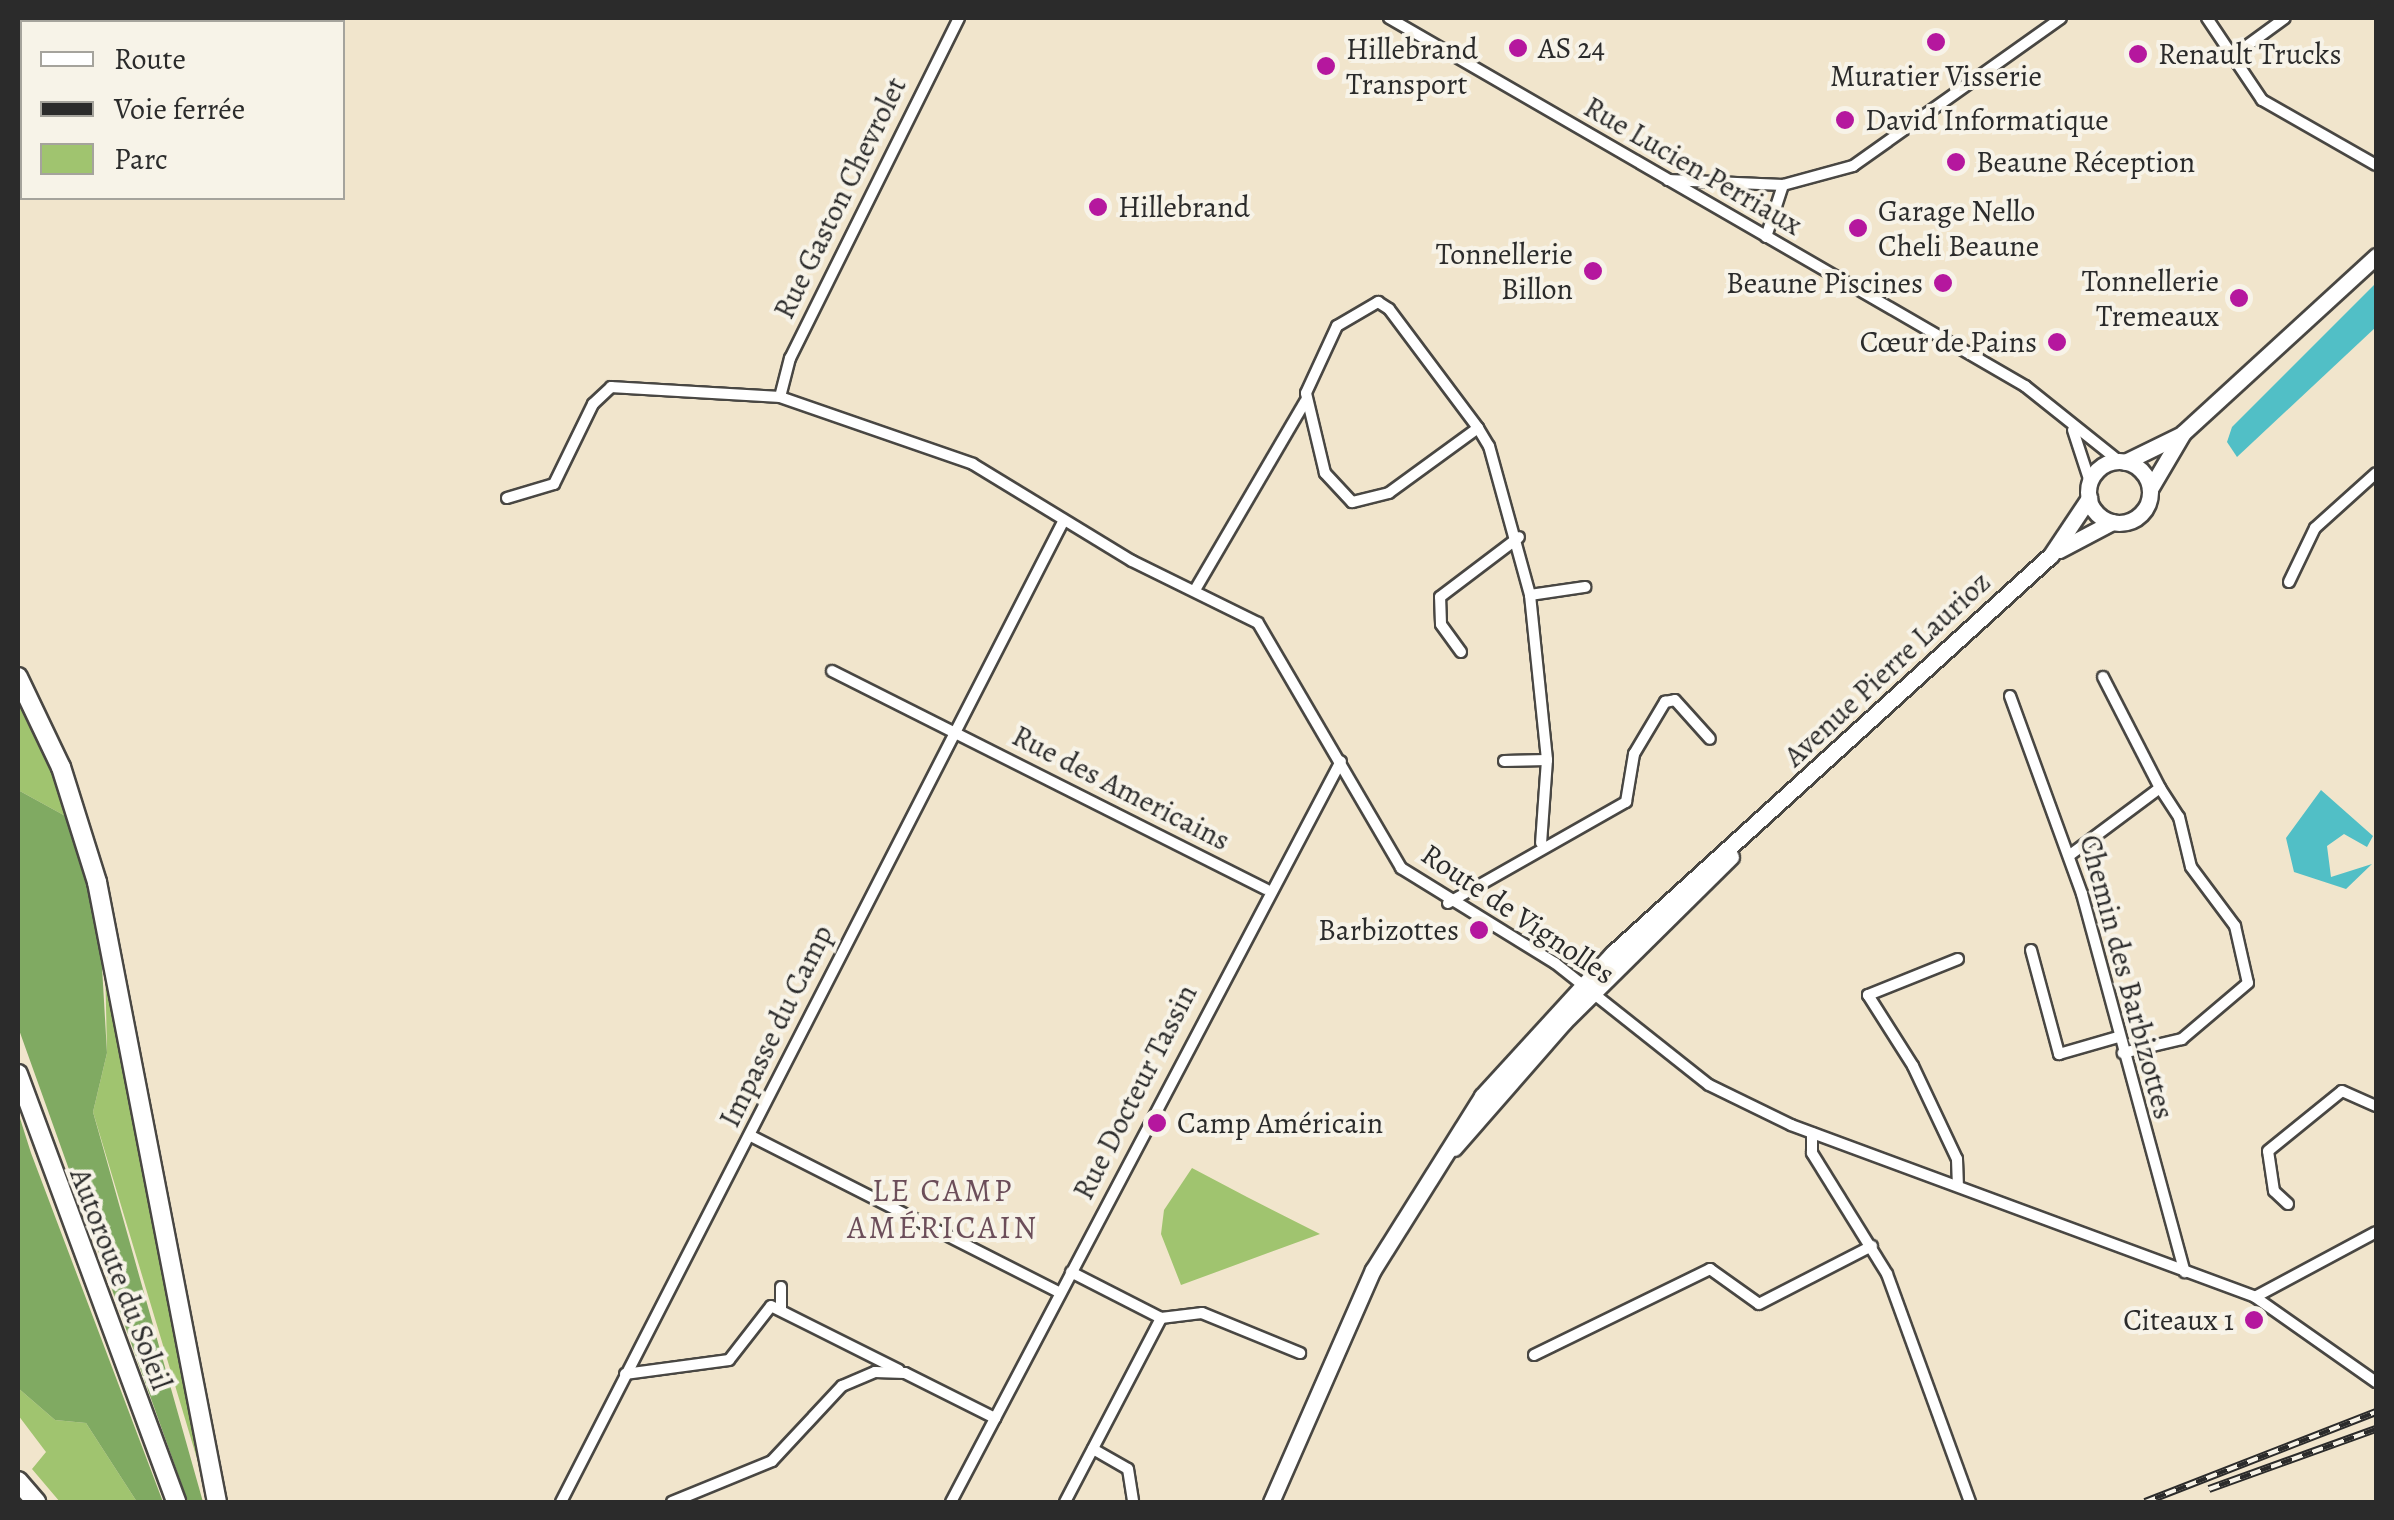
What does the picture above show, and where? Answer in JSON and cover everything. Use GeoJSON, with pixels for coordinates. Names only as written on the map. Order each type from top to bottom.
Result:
{"type":"FeatureCollection","features":[{"type":"Feature","properties":{"kind":"highway"},"geometry":{"type":"LineString","coordinates":[[18,677],[61,767],[96,882],[216,1502]]}},
{"type":"Feature","properties":{"kind":"highway","name":"Autoroute du Soleil"},"geometry":{"type":"LineString","coordinates":[[18,1074],[176,1502]]}},
{"type":"Feature","properties":{"kind":"highway"},"geometry":{"type":"LineString","coordinates":[[18,1481],[36,1502]]}},
{"type":"Feature","properties":{"kind":"main road"},"geometry":{"type":"LineString","coordinates":[[2122,462],[2150,489],[2183,434],[2376,256]]}},
{"type":"Feature","properties":{"kind":"main road"},"geometry":{"type":"LineString","coordinates":[[2112,522],[2090,490],[2122,462],[2183,434]]}},
{"type":"Feature","properties":{"kind":"main road","name":"Avenue Pierre Laurioz"},"geometry":{"type":"LineString","coordinates":[[1271,1502],[1328,1358],[1432,1172],[1482,1096],[1588,987],[2051,555],[2112,522],[2142,513],[2150,489]]}},
{"type":"Feature","properties":{"kind":"main road","name":"Avenue Pierre Laurioz"},"geometry":{"type":"LineString","coordinates":[[2051,555],[2090,490]]}},
{"type":"Feature","properties":{"kind":"street","name":"Rue Gaston Chevrolet"},"geometry":{"type":"LineString","coordinates":[[784,398],[798,341],[959,18]]}},
{"type":"Feature","properties":{"kind":"street","name":"Rue Lucien Perriaux"},"geometry":{"type":"LineString","coordinates":[[1389,18],[2025,386],[2122,462]]}},
{"type":"Feature","properties":{"kind":"street"},"geometry":{"type":"LineString","coordinates":[[1668,180],[1783,185],[1879,153],[2061,18]]}},
{"type":"Feature","properties":{"kind":"street"},"geometry":{"type":"LineString","coordinates":[[2207,18],[2280,115],[2376,165]]}},
{"type":"Feature","properties":{"kind":"street"},"geometry":{"type":"LineString","coordinates":[[2237,53],[2286,18]]}},
{"type":"Feature","properties":{"kind":"street"},"geometry":{"type":"LineString","coordinates":[[1766,238],[1783,185]]}},
{"type":"Feature","properties":{"kind":"street"},"geometry":{"type":"LineString","coordinates":[[1195,590],[1305,402],[1312,376],[1344,317],[1378,302],[1478,428],[1519,536],[1530,595],[1547,760],[1541,844]]}},
{"type":"Feature","properties":{"kind":"street","name":"Route de Vignolles"},"geometry":{"type":"LineString","coordinates":[[507,498],[554,484],[593,404],[612,386],[784,398],[952,454],[1064,520],[1258,623],[1341,761],[1391,855],[1448,903],[1588,987],[1709,1084],[1812,1133],[2256,1297],[2376,1382]]}},
{"type":"Feature","properties":{"kind":"street"},"geometry":{"type":"LineString","coordinates":[[1305,402],[1325,472],[1352,502],[1390,493],[1478,428]]}},
{"type":"Feature","properties":{"kind":"street","name":"Rue Lucien Perriaux"},"geometry":{"type":"LineString","coordinates":[[2070,425],[2090,490]]}},
{"type":"Feature","properties":{"kind":"street"},"geometry":{"type":"LineString","coordinates":[[2289,582],[2315,528],[2376,474]]}},
{"type":"Feature","properties":{"kind":"street","name":"Impasse du Camp"},"geometry":{"type":"LineString","coordinates":[[560,1502],[754,1136],[772,1081],[1064,520]]}},
{"type":"Feature","properties":{"kind":"street"},"geometry":{"type":"LineString","coordinates":[[1462,652],[1441,624],[1440,597],[1519,536]]}},
{"type":"Feature","properties":{"kind":"street"},"geometry":{"type":"LineString","coordinates":[[1530,595],[1585,587]]}},
{"type":"Feature","properties":{"kind":"street","name":"Rue des Americains"},"geometry":{"type":"LineString","coordinates":[[832,671],[1266,889]]}},
{"type":"Feature","properties":{"kind":"street"},"geometry":{"type":"LineString","coordinates":[[2103,677],[2179,817],[2191,867],[2234,926],[2248,982],[2182,1039],[2123,1053]]}},
{"type":"Feature","properties":{"kind":"street","name":"Chemin des Barbizottes"},"geometry":{"type":"LineString","coordinates":[[2010,696],[2070,855],[2185,1272]]}},
{"type":"Feature","properties":{"kind":"street"},"geometry":{"type":"LineString","coordinates":[[1448,903],[1541,844],[1626,802],[1634,754],[1665,702],[1675,700],[1710,739]]}},
{"type":"Feature","properties":{"kind":"street"},"geometry":{"type":"LineString","coordinates":[[1504,762],[1547,760]]}},
{"type":"Feature","properties":{"kind":"street","name":"Rue Docteur Tassin"},"geometry":{"type":"LineString","coordinates":[[951,1502],[1266,889],[1341,761]]}},
{"type":"Feature","properties":{"kind":"street"},"geometry":{"type":"LineString","coordinates":[[2070,855],[2160,788]]}},
{"type":"Feature","properties":{"kind":"street"},"geometry":{"type":"LineString","coordinates":[[2031,950],[2059,1054],[2118,1037]]}},
{"type":"Feature","properties":{"kind":"street"},"geometry":{"type":"LineString","coordinates":[[1958,959],[1868,995],[1913,1066],[1957,1158],[1958,1184]]}},
{"type":"Feature","properties":{"kind":"street"},"geometry":{"type":"LineString","coordinates":[[2288,1204],[2274,1191],[2268,1151],[2342,1090],[2376,1106]]}},
{"type":"Feature","properties":{"kind":"street"},"geometry":{"type":"LineString","coordinates":[[1812,1133],[1812,1153],[1872,1246],[1970,1502]]}},
{"type":"Feature","properties":{"kind":"street"},"geometry":{"type":"LineString","coordinates":[[754,1136],[1060,1292]]}},
{"type":"Feature","properties":{"kind":"street"},"geometry":{"type":"LineString","coordinates":[[2256,1297],[2376,1232]]}},
{"type":"Feature","properties":{"kind":"street"},"geometry":{"type":"LineString","coordinates":[[1534,1354],[1710,1269],[1750,1302],[1770,1303],[1872,1246]]}},
{"type":"Feature","properties":{"kind":"street"},"geometry":{"type":"LineString","coordinates":[[1071,1272],[1161,1318],[1202,1313],[1300,1352]]}},
{"type":"Feature","properties":{"kind":"street"},"geometry":{"type":"LineString","coordinates":[[780,1286],[781,1308]]}},
{"type":"Feature","properties":{"kind":"street"},"geometry":{"type":"LineString","coordinates":[[625,1374],[729,1360],[760,1312],[781,1308],[995,1418]]}},
{"type":"Feature","properties":{"kind":"street"},"geometry":{"type":"LineString","coordinates":[[1065,1502],[1161,1318]]}},
{"type":"Feature","properties":{"kind":"street"},"geometry":{"type":"LineString","coordinates":[[672,1502],[772,1461],[851,1381],[904,1373]]}},
{"type":"Feature","properties":{"kind":"street"},"geometry":{"type":"LineString","coordinates":[[1093,1449],[1128,1470],[1133,1502]]}},
{"type":"Feature","properties":{"kind":"green space"},"geometry":{"type":"Polygon","coordinates":[[[18,692],[65,806],[69,818],[18,790],[18,692]]]}},
{"type":"Feature","properties":{"kind":"green space"},"geometry":{"type":"Polygon","coordinates":[[[18,790],[69,818],[100,932],[107,1053],[93,1112],[203,1502],[188,1502],[18,1027],[18,790]]]}},
{"type":"Feature","properties":{"kind":"green space"},"geometry":{"type":"Polygon","coordinates":[[[105,960],[140,1157],[210,1502],[93,1112],[107,1053],[105,960]]]}},
{"type":"Feature","properties":{"kind":"green space"},"geometry":{"type":"Polygon","coordinates":[[[18,1112],[163,1502],[137,1502],[86,1423],[55,1420],[18,1388],[18,1112]]]}},
{"type":"Feature","properties":{"kind":"green space"},"geometry":{"type":"Polygon","coordinates":[[[1192,1168],[1320,1234],[1181,1285],[1161,1234],[1164,1210],[1192,1168]]]}},
{"type":"Feature","properties":{"kind":"green space"},"geometry":{"type":"Polygon","coordinates":[[[18,1388],[55,1420],[86,1423],[137,1502],[60,1502],[32,1469],[46,1452],[18,1415],[18,1388]]]}},
{"type":"Feature","properties":{"kind":"water"},"geometry":{"type":"Polygon","coordinates":[[[2376,283],[2376,327],[2237,457],[2227,442],[2232,427],[2376,283]]]}},
{"type":"Feature","properties":{"kind":"water"},"geometry":{"type":"Polygon","coordinates":[[[2321,790],[2373,836],[2367,847],[2344,834],[2327,846],[2331,877],[2372,864],[2346,889],[2294,872],[2286,838],[2321,790]]]}},
{"type":"Feature","properties":{"kind":"railway"},"geometry":{"type":"LineString","coordinates":[[2145,1502],[2376,1412]]}},
{"type":"Feature","properties":{"kind":"railway"},"geometry":{"type":"LineString","coordinates":[[2209,1489],[2376,1429]]}},
{"type":"Feature","properties":{"kind":"place","name":"Muratier Visserie"},"geometry":{"type":"Point","coordinates":[1936,42]}},
{"type":"Feature","properties":{"kind":"place","name":"AS 24"},"geometry":{"type":"Point","coordinates":[1518,48]}},
{"type":"Feature","properties":{"kind":"place","name":"Renault Trucks"},"geometry":{"type":"Point","coordinates":[2138,54]}},
{"type":"Feature","properties":{"kind":"place","name":"Hillebrand Transport"},"geometry":{"type":"Point","coordinates":[1326,66]}},
{"type":"Feature","properties":{"kind":"place","name":"David Informatique"},"geometry":{"type":"Point","coordinates":[1845,120]}},
{"type":"Feature","properties":{"kind":"place","name":"Beaune Réception"},"geometry":{"type":"Point","coordinates":[1956,162]}},
{"type":"Feature","properties":{"kind":"place","name":"Hillebrand"},"geometry":{"type":"Point","coordinates":[1098,207]}},
{"type":"Feature","properties":{"kind":"place","name":"Garage Nello Cheli Beaune"},"geometry":{"type":"Point","coordinates":[1858,228]}},
{"type":"Feature","properties":{"kind":"place","name":"Tonnellerie Billon"},"geometry":{"type":"Point","coordinates":[1593,271]}},
{"type":"Feature","properties":{"kind":"place","name":"Beaune Piscines"},"geometry":{"type":"Point","coordinates":[1943,283]}},
{"type":"Feature","properties":{"kind":"place","name":"Tonnellerie Tremeaux"},"geometry":{"type":"Point","coordinates":[2239,298]}},
{"type":"Feature","properties":{"kind":"place","name":"Cœur de Pains"},"geometry":{"type":"Point","coordinates":[2057,342]}},
{"type":"Feature","properties":{"kind":"place","name":"Barbizottes"},"geometry":{"type":"Point","coordinates":[1479,930]}},
{"type":"Feature","properties":{"kind":"place","name":"Camp Américain"},"geometry":{"type":"Point","coordinates":[1157,1123]}},
{"type":"Feature","properties":{"kind":"place","name":"Citeaux 1"},"geometry":{"type":"Point","coordinates":[2254,1320]}},
{"type":"Feature","properties":{"kind":"district","name":"LE CAMP AMÉRICAIN"},"geometry":{"type":"Point","coordinates":[943,1210]}}]}
